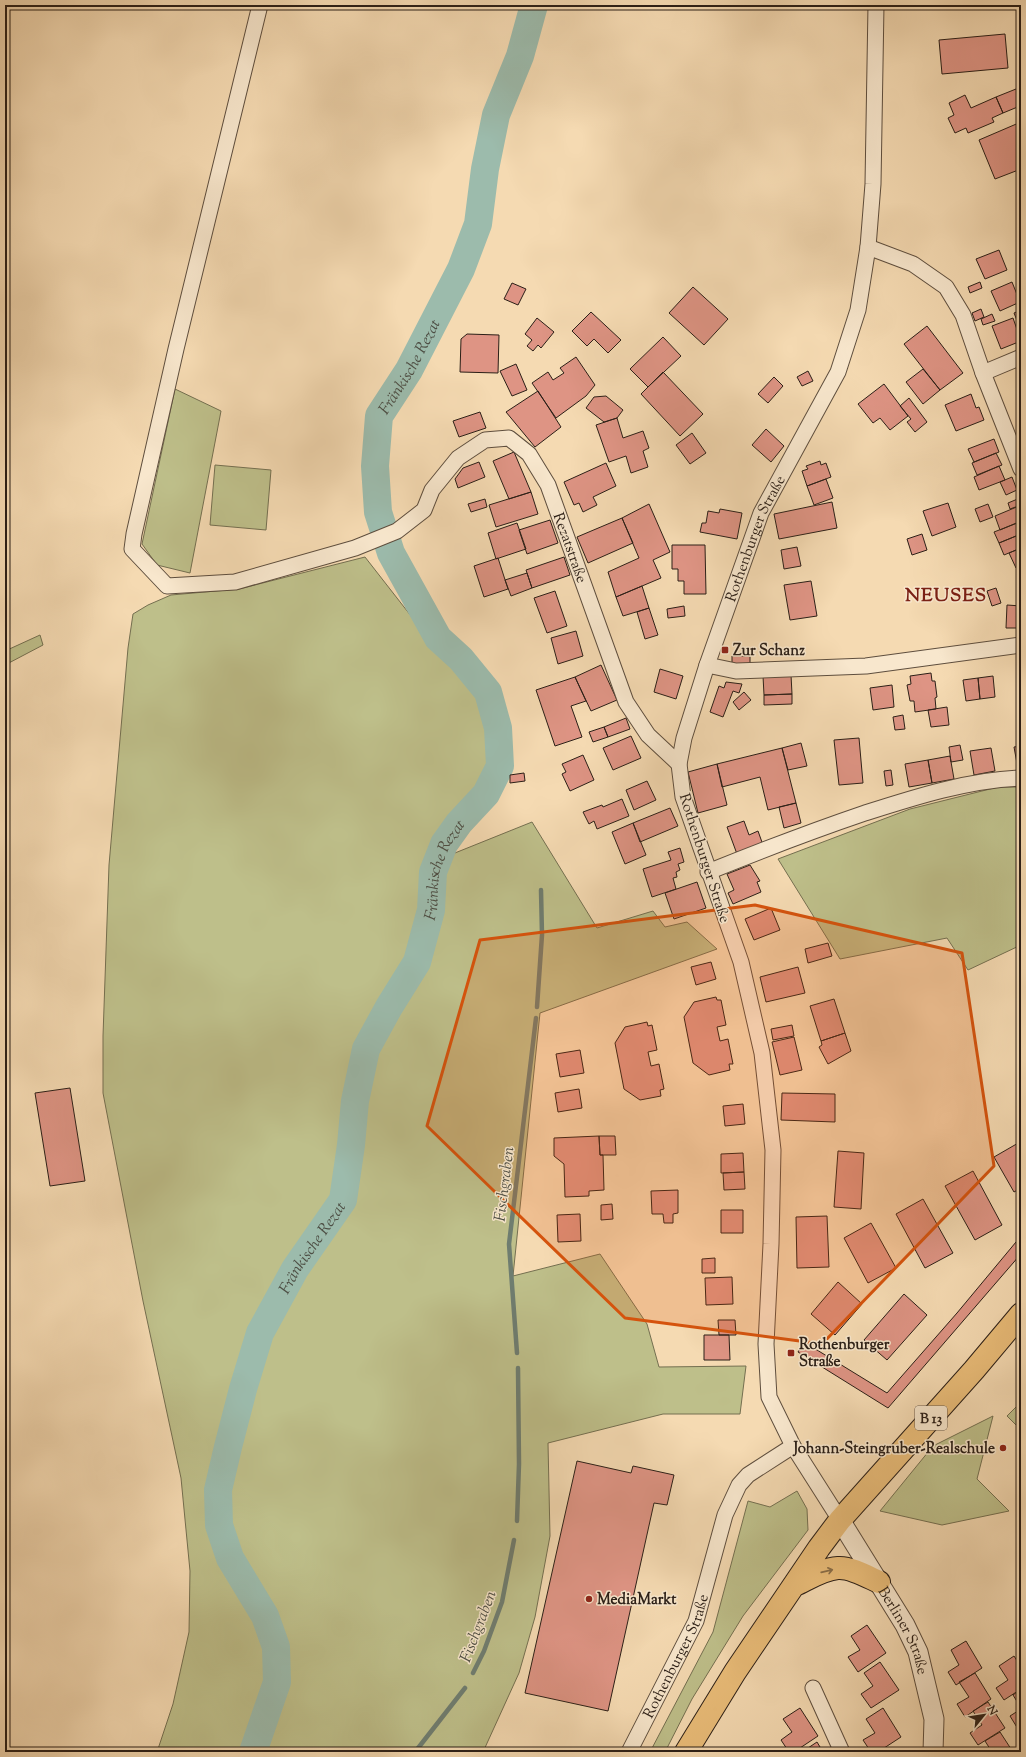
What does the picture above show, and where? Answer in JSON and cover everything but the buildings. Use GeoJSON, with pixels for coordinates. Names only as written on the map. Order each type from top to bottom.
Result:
{"type":"FeatureCollection","features":[{"type":"Feature","properties":{"kind":"main road","name":"B 13"},"geometry":{"type":"LineString","coordinates":[[686,1752],[735,1672],[792,1587],[840,1520],[974,1370],[1021,1314]]}},
{"type":"Feature","properties":{"kind":"main road"},"geometry":{"type":"LineString","coordinates":[[792,1587],[821,1572],[839,1568],[855,1572],[879,1582]]}},
{"type":"Feature","properties":{"kind":"street","name":"Rezatstraße"},"geometry":{"type":"LineString","coordinates":[[260,5],[176,349],[134,534],[132,549],[167,586],[235,582],[355,548],[397,531],[424,510],[432,490],[458,458],[485,440],[509,438],[529,454],[548,486],[626,702],[648,735],[679,764]]}},
{"type":"Feature","properties":{"kind":"street","name":"Rothenburger Straße"},"geometry":{"type":"LineString","coordinates":[[840,1520],[793,1446],[769,1397],[766,1344],[772,1236],[773,1150],[762,1053],[740,962],[682,797],[679,764],[684,738],[761,513],[838,372],[858,310],[868,247],[873,184],[876,5]]}},
{"type":"Feature","properties":{"kind":"street"},"geometry":{"type":"LineString","coordinates":[[868,247],[913,264],[946,287],[963,315],[983,373],[1021,469]]}},
{"type":"Feature","properties":{"kind":"street"},"geometry":{"type":"LineString","coordinates":[[983,373],[1021,357]]}},
{"type":"Feature","properties":{"kind":"street"},"geometry":{"type":"LineString","coordinates":[[708,665],[736,671],[866,666],[1021,645]]}},
{"type":"Feature","properties":{"kind":"street"},"geometry":{"type":"LineString","coordinates":[[708,872],[795,837],[917,796],[1000,779],[1021,778]]}},
{"type":"Feature","properties":{"kind":"street","name":"Rothenburger Straße"},"geometry":{"type":"LineString","coordinates":[[629,1752],[696,1621],[725,1515],[739,1485],[748,1475],[793,1446]]}},
{"type":"Feature","properties":{"kind":"street","name":"Berliner Straße"},"geometry":{"type":"LineString","coordinates":[[840,1520],[905,1625],[918,1652],[934,1718],[933,1752]]}},
{"type":"Feature","properties":{"kind":"street"},"geometry":{"type":"LineString","coordinates":[[813,1688],[842,1752]]}},
{"type":"Feature","properties":{"kind":"highlighted area"},"geometry":{"type":"Polygon","coordinates":[[[755,905],[962,953],[994,1166],[822,1344],[625,1318],[427,1126],[480,940],[755,905]]]}},
{"type":"Feature","properties":{"kind":"green space"},"geometry":{"type":"Polygon","coordinates":[[[175,389],[221,411],[190,573],[157,565],[142,544],[175,389]]]}},
{"type":"Feature","properties":{"kind":"green space"},"geometry":{"type":"Polygon","coordinates":[[[215,465],[271,470],[266,530],[210,525],[215,465]]]}},
{"type":"Feature","properties":{"kind":"green space"},"geometry":{"type":"Polygon","coordinates":[[[365,557],[436,648],[474,686],[490,732],[489,773],[476,796],[443,826],[430,863],[532,822],[597,928],[653,911],[665,927],[687,922],[717,949],[540,1013],[513,1276],[600,1254],[647,1324],[659,1367],[746,1366],[740,1414],[663,1414],[548,1443],[550,1536],[535,1617],[519,1673],[483,1752],[157,1752],[173,1704],[189,1632],[190,1571],[181,1478],[143,1301],[103,1093],[103,1036],[109,865],[128,648],[133,614],[148,605],[171,595],[239,589],[365,557]]]}},
{"type":"Feature","properties":{"kind":"green space"},"geometry":{"type":"Polygon","coordinates":[[[40,635],[43,645],[5,665],[5,651],[40,635]]]}},
{"type":"Feature","properties":{"kind":"green space"},"geometry":{"type":"Polygon","coordinates":[[[998,787],[1021,787],[1021,945],[968,970],[947,938],[840,959],[778,859],[910,809],[998,787]]]}},
{"type":"Feature","properties":{"kind":"green space"},"geometry":{"type":"Polygon","coordinates":[[[1021,1402],[1021,1430],[1007,1416],[1021,1402]]]}},
{"type":"Feature","properties":{"kind":"green space"},"geometry":{"type":"Polygon","coordinates":[[[993,1416],[977,1479],[1009,1511],[942,1525],[880,1511],[933,1446],[993,1416]]]}},
{"type":"Feature","properties":{"kind":"green space"},"geometry":{"type":"Polygon","coordinates":[[[797,1491],[807,1509],[808,1530],[743,1616],[692,1699],[665,1752],[650,1752],[713,1632],[748,1501],[770,1507],[797,1491]]]}},
{"type":"Feature","properties":{"kind":"waterway","name":"Fränkische Rezat"},"geometry":{"type":"LineString","coordinates":[[253,1752],[277,1682],[276,1647],[265,1616],[230,1558],[219,1525],[218,1490],[228,1447],[243,1389],[260,1333],[295,1269],[343,1200],[351,1145],[355,1101],[366,1049],[389,1007],[417,962],[431,910],[433,872],[444,844],[459,823],[486,794],[500,766],[498,728],[488,692],[461,659],[438,638],[391,553],[378,512],[375,466],[379,416],[409,370],[461,269],[478,224],[485,169],[496,115],[520,56],[534,5]]}},
{"type":"Feature","properties":{"kind":"waterway","name":"Fischgraben"},"geometry":{"type":"LineString","coordinates":[[537,1007],[542,935],[541,890]]}},
{"type":"Feature","properties":{"kind":"waterway","name":"Fischgraben"},"geometry":{"type":"LineString","coordinates":[[517,1353],[509,1244],[536,1018]]}},
{"type":"Feature","properties":{"kind":"waterway","name":"Fischgraben"},"geometry":{"type":"LineString","coordinates":[[517,1521],[519,1464],[518,1368]]}},
{"type":"Feature","properties":{"kind":"waterway","name":"Fischgraben"},"geometry":{"type":"LineString","coordinates":[[473,1673],[484,1651],[502,1602],[514,1540]]}},
{"type":"Feature","properties":{"kind":"waterway","name":"Fischgraben"},"geometry":{"type":"LineString","coordinates":[[415,1752],[465,1688]]}},
{"type":"Feature","properties":{"kind":"place","name":"Zur Schanz"},"geometry":{"type":"Point","coordinates":[725,650]}},
{"type":"Feature","properties":{"kind":"place","name":"Rothenburger Straße"},"geometry":{"type":"Point","coordinates":[791,1353]}},
{"type":"Feature","properties":{"kind":"place","name":"Johann-Steingruber-Realschule"},"geometry":{"type":"Point","coordinates":[1003,1448]}},
{"type":"Feature","properties":{"kind":"place","name":"MediaMarkt"},"geometry":{"type":"Point","coordinates":[589,1599]}},
{"type":"Feature","properties":{"kind":"district","name":"NEUSES"},"geometry":{"type":"Point","coordinates":[946,594]}}]}
